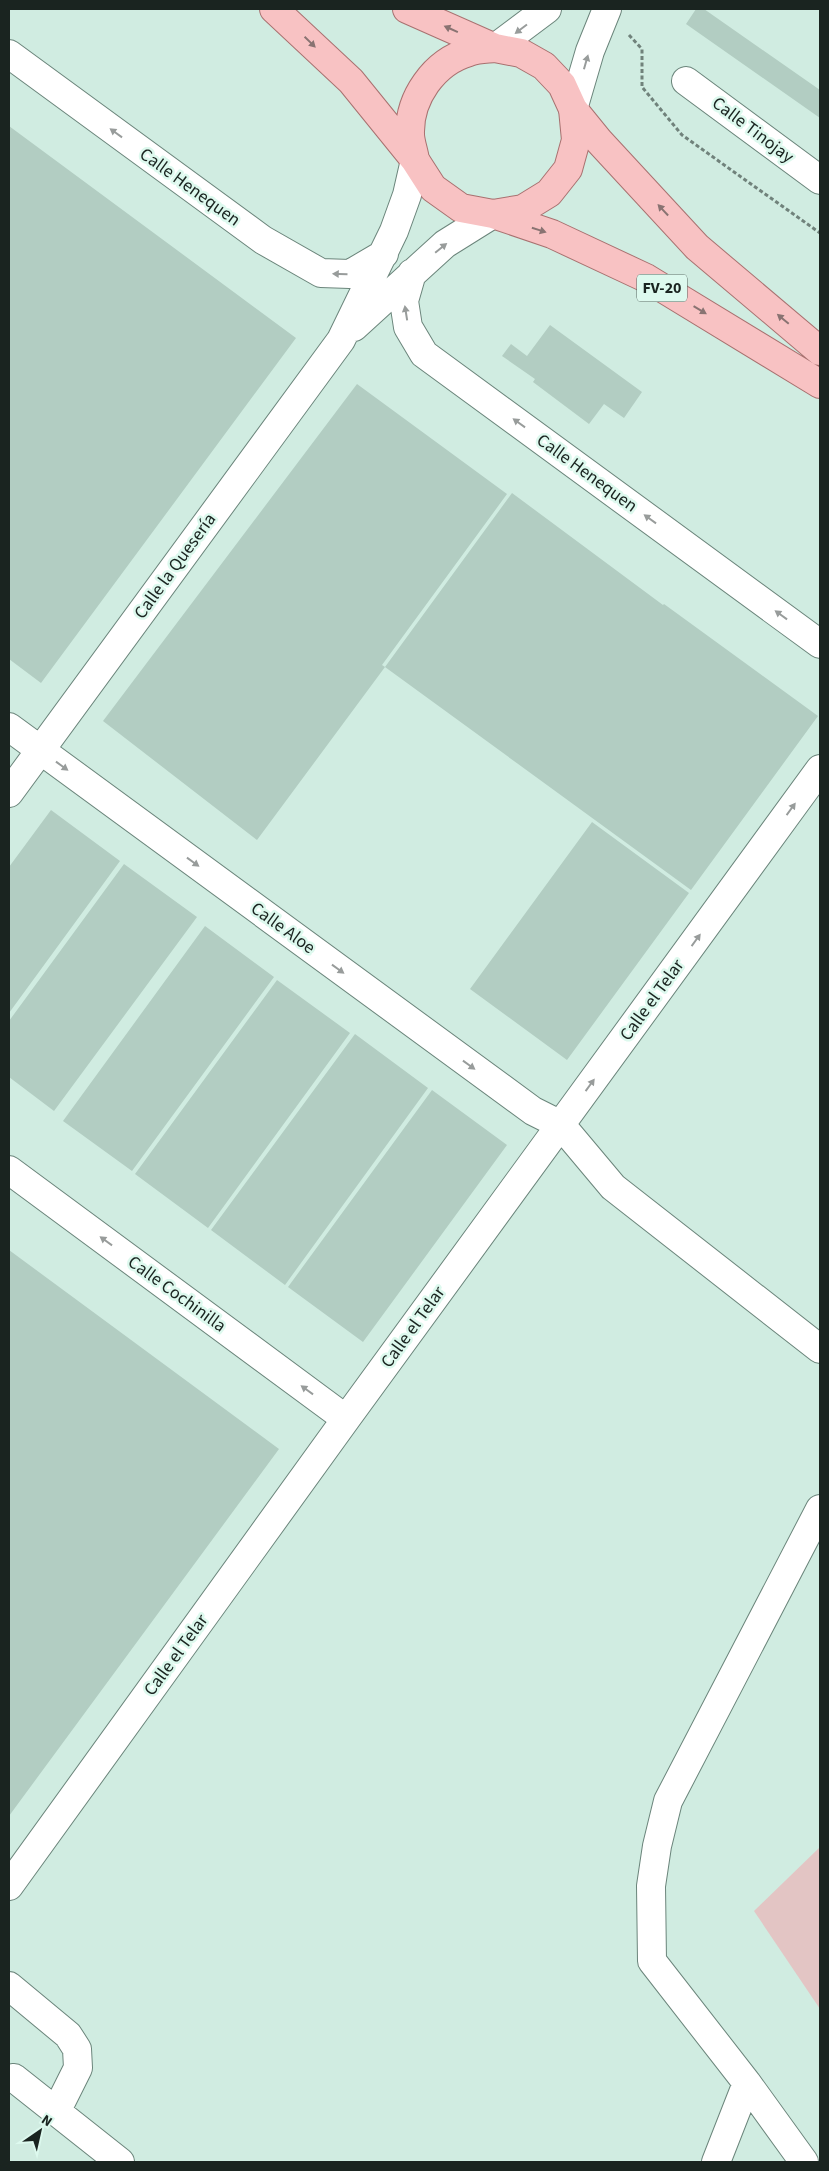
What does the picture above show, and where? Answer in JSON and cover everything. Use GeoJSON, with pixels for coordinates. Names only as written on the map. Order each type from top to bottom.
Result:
{"type":"FeatureCollection","features":[{"type":"Feature","properties":{"kind":"main road","name":"FV-20"},"geometry":{"type":"LineString","coordinates":[[274,9],[351,82],[415,160],[433,188],[460,208],[493,214],[552,234],[646,278],[820,384]]}},
{"type":"Feature","properties":{"kind":"main road","name":"FV-20"},"geometry":{"type":"LineString","coordinates":[[407,9],[495,48],[521,53],[544,66],[562,86],[573,109],[598,141],[697,247],[820,351]]}},
{"type":"Feature","properties":{"kind":"main road","name":"FV-20"},"geometry":{"type":"LineString","coordinates":[[415,160],[410,134],[414,107],[425,83],[444,64],[469,52],[495,48]]}},
{"type":"Feature","properties":{"kind":"main road","name":"FV-20"},"geometry":{"type":"LineString","coordinates":[[493,214],[523,209],[549,193],[568,169],[576,140],[573,109]]}},
{"type":"Feature","properties":{"kind":"street"},"geometry":{"type":"LineString","coordinates":[[495,48],[547,9]]}},
{"type":"Feature","properties":{"kind":"street"},"geometry":{"type":"LineString","coordinates":[[573,109],[590,51],[607,9]]}},
{"type":"Feature","properties":{"kind":"street","name":"Calle Henequen"},"geometry":{"type":"LineString","coordinates":[[9,54],[263,240],[321,273],[350,274],[384,254]]}},
{"type":"Feature","properties":{"kind":"street","name":"Calle Tinojay"},"geometry":{"type":"LineString","coordinates":[[686,81],[820,180]]}},
{"type":"Feature","properties":{"kind":"street","name":"Calle la Quesería"},"geometry":{"type":"LineString","coordinates":[[9,793],[341,340],[384,254],[407,195],[415,160]]}},
{"type":"Feature","properties":{"kind":"street","name":"Calle la Quesería"},"geometry":{"type":"LineString","coordinates":[[341,340],[445,244],[493,214]]}},
{"type":"Feature","properties":{"kind":"street","name":"Calle Henequen"},"geometry":{"type":"LineString","coordinates":[[412,274],[404,301],[408,327],[424,354],[820,644]]}},
{"type":"Feature","properties":{"kind":"street","name":"Calle Aloe"},"geometry":{"type":"LineString","coordinates":[[9,727],[533,1111],[561,1125]]}},
{"type":"Feature","properties":{"kind":"street","name":"Calle el Telar"},"geometry":{"type":"LineString","coordinates":[[9,1886],[346,1419],[820,769]]}},
{"type":"Feature","properties":{"kind":"street"},"geometry":{"type":"LineString","coordinates":[[561,1125],[613,1188],[820,1349]]}},
{"type":"Feature","properties":{"kind":"street","name":"Calle Cochinilla"},"geometry":{"type":"LineString","coordinates":[[9,1170],[346,1419]]}},
{"type":"Feature","properties":{"kind":"street"},"geometry":{"type":"LineString","coordinates":[[804,2162],[747,2083],[652,1961],[651,1886],[668,1801],[820,1509]]}},
{"type":"Feature","properties":{"kind":"street"},"geometry":{"type":"LineString","coordinates":[[9,1986],[68,2036],[77,2049],[78,2068],[56,2112]]}},
{"type":"Feature","properties":{"kind":"street"},"geometry":{"type":"LineString","coordinates":[[14,2078],[120,2162]]}},
{"type":"Feature","properties":{"kind":"street"},"geometry":{"type":"LineString","coordinates":[[716,2162],[747,2083]]}},
{"type":"Feature","properties":{"kind":"path"},"geometry":{"type":"LineString","coordinates":[[642,49],[642,87],[682,135],[820,233]]}},
{"type":"Feature","properties":{"kind":"shaded area"},"geometry":{"type":"Polygon","coordinates":[[[820,1847],[820,2009],[754,1911],[820,1847]]]}},
{"type":"Feature","properties":{"kind":"building"},"geometry":{"type":"Polygon","coordinates":[[[696,9],[704,9],[820,90],[820,118],[686,24],[696,9]]]}},
{"type":"Feature","properties":{"kind":"building"},"geometry":{"type":"Polygon","coordinates":[[[9,126],[296,338],[41,683],[9,659],[9,126]]]}},
{"type":"Feature","properties":{"kind":"building"},"geometry":{"type":"Polygon","coordinates":[[[550,325],[642,392],[624,418],[604,404],[589,424],[533,382],[535,379],[502,356],[511,344],[527,356],[550,325]]]}},
{"type":"Feature","properties":{"kind":"building"},"geometry":{"type":"Polygon","coordinates":[[[357,384],[507,494],[382,665],[385,667],[257,840],[103,721],[357,384]]]}},
{"type":"Feature","properties":{"kind":"building"},"geometry":{"type":"Polygon","coordinates":[[[512,493],[663,605],[818,716],[691,890],[385,667],[512,493]]]}},
{"type":"Feature","properties":{"kind":"building"},"geometry":{"type":"Polygon","coordinates":[[[51,810],[120,861],[9,1013],[9,867],[51,810]]]}},
{"type":"Feature","properties":{"kind":"building"},"geometry":{"type":"Polygon","coordinates":[[[592,822],[689,893],[567,1060],[470,989],[592,822]]]}},
{"type":"Feature","properties":{"kind":"building"},"geometry":{"type":"Polygon","coordinates":[[[124,864],[197,917],[54,1111],[9,1077],[9,1021],[124,864]]]}},
{"type":"Feature","properties":{"kind":"building"},"geometry":{"type":"Polygon","coordinates":[[[205,926],[274,977],[132,1171],[63,1121],[205,926]]]}},
{"type":"Feature","properties":{"kind":"building"},"geometry":{"type":"Polygon","coordinates":[[[277,980],[350,1033],[208,1228],[135,1174],[277,980]]]}},
{"type":"Feature","properties":{"kind":"building"},"geometry":{"type":"Polygon","coordinates":[[[355,1034],[428,1088],[285,1285],[211,1230],[355,1034]]]}},
{"type":"Feature","properties":{"kind":"building"},"geometry":{"type":"Polygon","coordinates":[[[432,1090],[507,1145],[363,1342],[288,1287],[432,1090]]]}},
{"type":"Feature","properties":{"kind":"building"},"geometry":{"type":"Polygon","coordinates":[[[9,1250],[279,1449],[9,1816],[9,1250]]]}}]}
